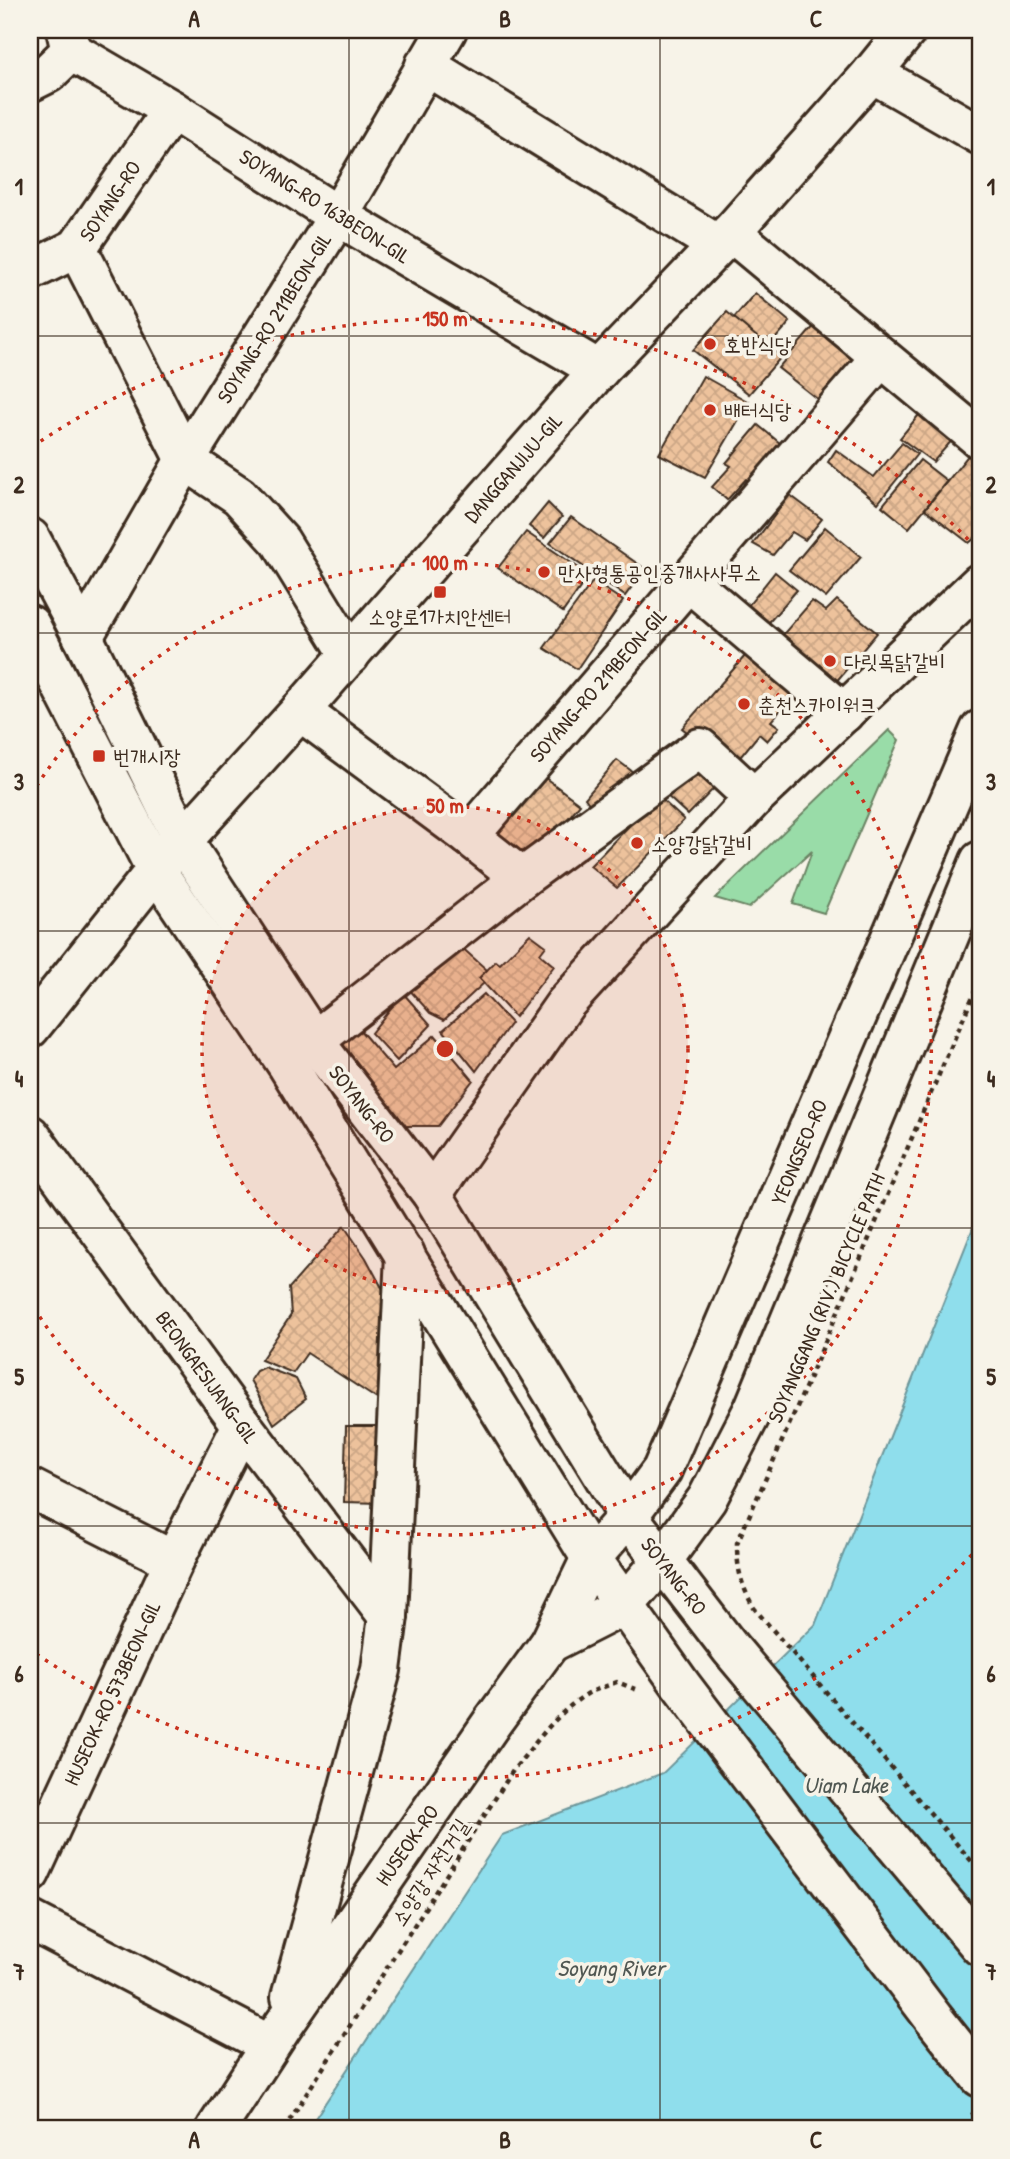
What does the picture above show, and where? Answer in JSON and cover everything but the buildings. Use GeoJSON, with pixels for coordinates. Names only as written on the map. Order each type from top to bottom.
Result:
{"type":"FeatureCollection","features":[{"type":"Feature","properties":{"kind":"street","name":"SOYANG-RO 211BEON-GIL"},"geometry":{"type":"LineString","coordinates":[[83,636],[185,460],[338,216],[447,30]]}},
{"type":"Feature","properties":{"kind":"street","name":"DANGGANJIJU-GIL"},"geometry":{"type":"LineString","coordinates":[[30,1028],[156,870],[350,655],[599,370],[725,238],[907,30]]}},
{"type":"Feature","properties":{"kind":"street"},"geometry":{"type":"LineString","coordinates":[[30,82],[48,73],[69,40]]}},
{"type":"Feature","properties":{"kind":"street","name":"SOYANG-RO 163BEON-GIL"},"geometry":{"type":"LineString","coordinates":[[69,40],[172,110],[338,216],[599,370]]}},
{"type":"Feature","properties":{"kind":"street"},"geometry":{"type":"LineString","coordinates":[[425,65],[725,238],[881,356],[980,439]]}},
{"type":"Feature","properties":{"kind":"street"},"geometry":{"type":"LineString","coordinates":[[872,73],[980,135]]}},
{"type":"Feature","properties":{"kind":"street","name":"SOYANG-RO"},"geometry":{"type":"LineString","coordinates":[[30,271],[77,248],[172,110]]}},
{"type":"Feature","properties":{"kind":"street"},"geometry":{"type":"LineString","coordinates":[[77,248],[185,460],[239,496],[280,541],[350,655]]}},
{"type":"Feature","properties":{"kind":"street","name":"SOYANG-RO 219BEON-GIL"},"geometry":{"type":"LineString","coordinates":[[469,836],[881,356]]}},
{"type":"Feature","properties":{"kind":"street","name":"SOYANG-RO"},"geometry":{"type":"LineString","coordinates":[[30,538],[83,636],[183,841],[314,1041],[432,1194],[628,1516],[730,1648],[980,1946]]}},
{"type":"Feature","properties":{"kind":"street"},"geometry":{"type":"LineString","coordinates":[[688,580],[844,713]]}},
{"type":"Feature","properties":{"kind":"street"},"geometry":{"type":"LineString","coordinates":[[432,1194],[565,1004],[754,797],[980,583]]}},
{"type":"Feature","properties":{"kind":"street","name":"SOYANG-RO"},"geometry":{"type":"LineString","coordinates":[[30,625],[156,870],[288,1066],[591,1558],[681,1685],[980,2077]]}},
{"type":"Feature","properties":{"kind":"street"},"geometry":{"type":"LineString","coordinates":[[300,711],[522,878]]}},
{"type":"Feature","properties":{"kind":"street","name":"YEONGSEO-RO"},"geometry":{"type":"LineString","coordinates":[[591,1558],[628,1516],[662,1470],[980,730]]}},
{"type":"Feature","properties":{"kind":"street"},"geometry":{"type":"LineString","coordinates":[[314,1041],[522,878],[700,748],[754,797]]}},
{"type":"Feature","properties":{"kind":"street"},"geometry":{"type":"LineString","coordinates":[[550,1643],[625,1605],[662,1561],[707,1499],[754,1408],[980,862]]}},
{"type":"Feature","properties":{"kind":"street","name":"BEONGAESIJANG-GIL"},"geometry":{"type":"LineString","coordinates":[[30,1135],[242,1425],[388,1616]]}},
{"type":"Feature","properties":{"kind":"street"},"geometry":{"type":"LineString","coordinates":[[30,1920],[276,2036],[381,1670],[388,1616],[405,1254]]}},
{"type":"Feature","properties":{"kind":"street","name":"HUSEOK-RO 573BEON-GIL"},"geometry":{"type":"LineString","coordinates":[[30,1873],[40,1823],[242,1425]]}},
{"type":"Feature","properties":{"kind":"street"},"geometry":{"type":"LineString","coordinates":[[30,1488],[174,1561]]}},
{"type":"Feature","properties":{"kind":"street","name":"HUSEOK-RO"},"geometry":{"type":"LineString","coordinates":[[216,2129],[276,2036],[493,1721],[550,1643],[591,1558]]}},
{"type":"Feature","properties":{"kind":"path","name":"SOYANGGANG (RIV.) BICYCLE PATH"},"geometry":{"type":"LineString","coordinates":[[980,980],[737,1542],[737,1562],[742,1587],[754,1608],[980,1871]]}},
{"type":"Feature","properties":{"kind":"path","name":"소양강 자전거길"},"geometry":{"type":"LineString","coordinates":[[284,2129],[507,1780],[529,1751],[555,1720],[587,1694],[617,1682],[642,1691]]}},
{"type":"Feature","properties":{"kind":"green space"},"geometry":{"type":"Polygon","coordinates":[[[889,730],[899,740],[824,913],[793,904],[812,851],[749,908],[715,898],[889,730]]]}},
{"type":"Feature","properties":{"kind":"water"},"geometry":{"type":"Polygon","coordinates":[[[980,1210],[980,2129],[308,2129],[502,1835],[663,1773],[815,1625],[980,1210]]]}},
{"type":"Feature","properties":{"kind":"place","name":"호반식당"},"geometry":{"type":"Point","coordinates":[710,344]}},
{"type":"Feature","properties":{"kind":"place","name":"배터식당"},"geometry":{"type":"Point","coordinates":[710,410]}},
{"type":"Feature","properties":{"kind":"place","name":"만사형통공인중개사사무소"},"geometry":{"type":"Point","coordinates":[544,572]}},
{"type":"Feature","properties":{"kind":"place","name":"소양로1가치안센터"},"geometry":{"type":"Point","coordinates":[440,592]}},
{"type":"Feature","properties":{"kind":"place","name":"다릿목닭갈비"},"geometry":{"type":"Point","coordinates":[830,661]}},
{"type":"Feature","properties":{"kind":"place","name":"춘천스카이워크"},"geometry":{"type":"Point","coordinates":[744,704]}},
{"type":"Feature","properties":{"kind":"place","name":"번개시장"},"geometry":{"type":"Point","coordinates":[99,756]}},
{"type":"Feature","properties":{"kind":"place","name":"소양강닭갈비"},"geometry":{"type":"Point","coordinates":[637,843]}},
{"type":"Feature","properties":{"kind":"water label","name":"Uiam Lake"},"geometry":{"type":"Point","coordinates":[846,1784]}},
{"type":"Feature","properties":{"kind":"water label","name":"Soyang River"},"geometry":{"type":"Point","coordinates":[611,1967]}}]}
